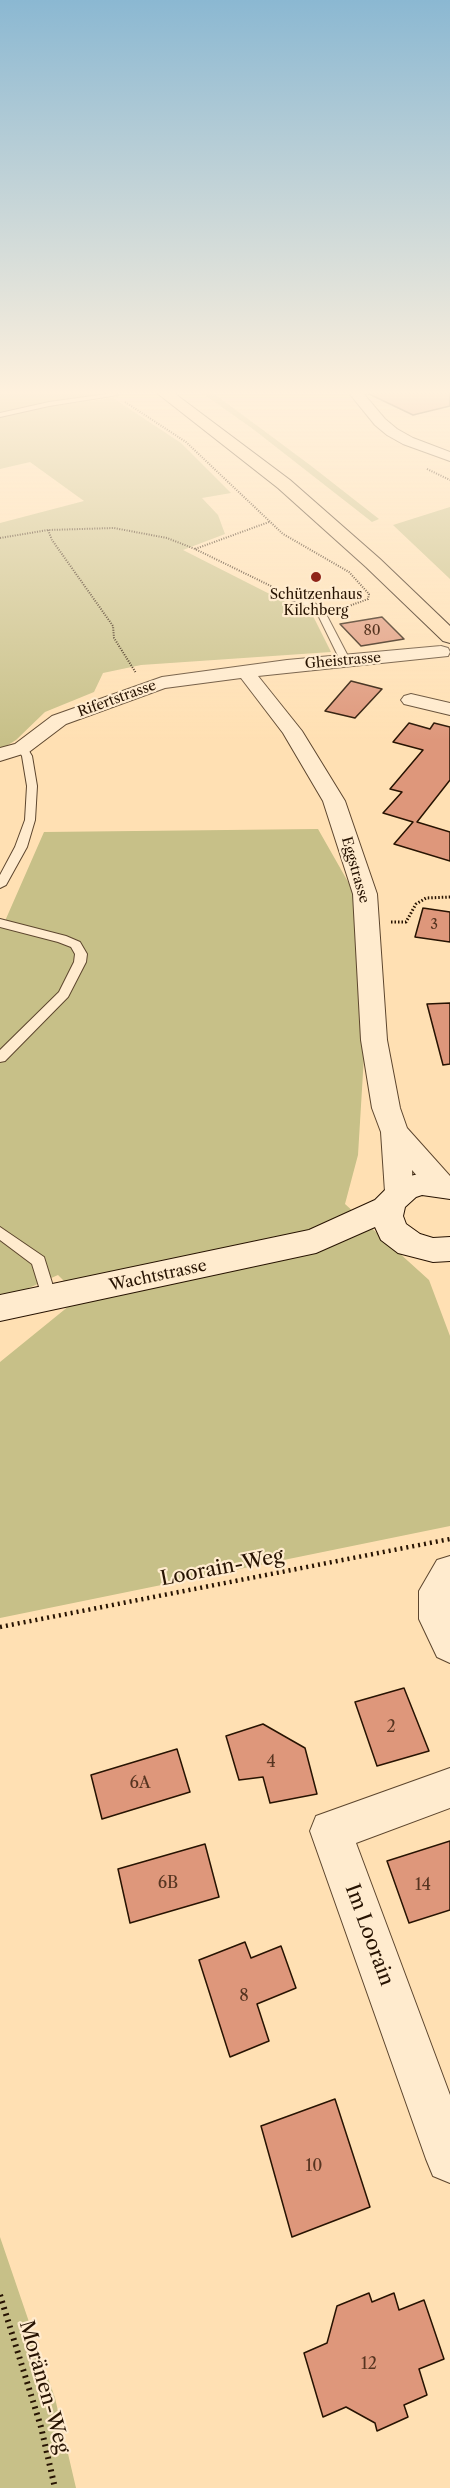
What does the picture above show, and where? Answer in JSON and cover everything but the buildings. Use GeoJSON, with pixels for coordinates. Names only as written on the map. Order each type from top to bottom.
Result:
{"type":"FeatureCollection","features":[{"type":"Feature","properties":{"kind":"highway"},"geometry":{"type":"LineString","coordinates":[[312,509],[373,563],[446,644]]}},
{"type":"Feature","properties":{"kind":"main road","name":"Wachtstrasse"},"geometry":{"type":"LineString","coordinates":[[316,1240],[422,1184],[445,1187]]}},
{"type":"Feature","properties":{"kind":"main road"},"geometry":{"type":"LineString","coordinates":[[393,1200],[389,1224],[400,1238],[410,1244],[444,1255]]}},
{"type":"Feature","properties":{"kind":"main road","name":"Wachtstrasse"},"geometry":{"type":"LineString","coordinates":[[0,1308],[316,1240],[400,1238]]}},
{"type":"Feature","properties":{"kind":"street","name":"Gheistrasse"},"geometry":{"type":"LineString","coordinates":[[244,671],[345,660],[446,644]]}},
{"type":"Feature","properties":{"kind":"street","name":"Rifertstrasse"},"geometry":{"type":"LineString","coordinates":[[0,755],[22,748],[59,720],[110,700],[162,683],[244,671]]}},
{"type":"Feature","properties":{"kind":"street","name":"Eggstrasse"},"geometry":{"type":"LineString","coordinates":[[244,671],[292,731],[334,801],[364,894],[374,1040],[386,1108],[394,1132],[393,1200]]}},
{"type":"Feature","properties":{"kind":"street"},"geometry":{"type":"LineString","coordinates":[[411,700],[450,709]]}},
{"type":"Feature","properties":{"kind":"street","name":"Eggstrasse"},"geometry":{"type":"LineString","coordinates":[[394,1132],[445,1187]]}},
{"type":"Feature","properties":{"kind":"street"},"geometry":{"type":"LineString","coordinates":[[450,1572],[437,1591],[438,1619],[450,1646]]}},
{"type":"Feature","properties":{"kind":"street","name":"Im Loorain"},"geometry":{"type":"LineString","coordinates":[[450,1788],[331,1831],[450,2159]]}},
{"type":"Feature","properties":{"kind":"lane"},"geometry":{"type":"LineString","coordinates":[[290,596],[313,606],[323,616],[345,660]]}},
{"type":"Feature","properties":{"kind":"lane"},"geometry":{"type":"LineString","coordinates":[[0,885],[21,848],[30,820],[32,786],[27,756],[22,748]]}},
{"type":"Feature","properties":{"kind":"lane"},"geometry":{"type":"LineString","coordinates":[[0,922],[62,939],[75,945],[81,954],[80,962],[64,994],[0,1058]]}},
{"type":"Feature","properties":{"kind":"lane"},"geometry":{"type":"LineString","coordinates":[[0,1232],[39,1261],[49,1299]]}},
{"type":"Feature","properties":{"kind":"path"},"geometry":{"type":"LineString","coordinates":[[256,509],[283,534],[349,572],[369,594],[368,599],[323,616]]}},
{"type":"Feature","properties":{"kind":"path"},"geometry":{"type":"LineString","coordinates":[[195,549],[269,522]]}},
{"type":"Feature","properties":{"kind":"path"},"geometry":{"type":"LineString","coordinates":[[0,538],[48,530],[114,528],[139,531],[167,538],[195,549],[290,596]]}},
{"type":"Feature","properties":{"kind":"path"},"geometry":{"type":"LineString","coordinates":[[48,530],[52,540],[113,626],[114,638],[141,680]]}},
{"type":"Feature","properties":{"kind":"path"},"geometry":{"type":"LineString","coordinates":[[367,920],[406,922],[416,904],[426,898],[450,897]]}},
{"type":"Feature","properties":{"kind":"path","name":"Loorain-Weg"},"geometry":{"type":"LineString","coordinates":[[0,1627],[450,1539]]}},
{"type":"Feature","properties":{"kind":"path","name":"Moränen-Weg"},"geometry":{"type":"LineString","coordinates":[[0,2295],[41,2427],[55,2488]]}},
{"type":"Feature","properties":{"kind":"shaded area"},"geometry":{"type":"Polygon","coordinates":[[[53,509],[212,509],[218,515],[225,534],[183,550],[313,616],[331,652],[141,665],[103,673],[94,692],[45,712],[16,740],[0,750],[0,523],[53,509]]]}},
{"type":"Feature","properties":{"kind":"shaded area"},"geometry":{"type":"Polygon","coordinates":[[[356,509],[366,509],[379,519],[372,522],[356,509]]]}},
{"type":"Feature","properties":{"kind":"shaded area"},"geometry":{"type":"Polygon","coordinates":[[[450,509],[450,579],[393,525],[450,509]]]}},
{"type":"Feature","properties":{"kind":"shaded area"},"geometry":{"type":"Polygon","coordinates":[[[318,829],[372,924],[358,1155],[345,1204],[429,1280],[450,1336],[450,1526],[0,1618],[0,1362],[80,1297],[58,1275],[22,1291],[0,1294],[0,922],[5,921],[44,832],[318,829]]]}},
{"type":"Feature","properties":{"kind":"shaded area"},"geometry":{"type":"Polygon","coordinates":[[[0,2237],[55,2398],[76,2488],[0,2488],[0,2237]]]}},
{"type":"Feature","properties":{"kind":"place","name":"Schützenhaus Kilchberg"},"geometry":{"type":"Point","coordinates":[316,577]}}]}
